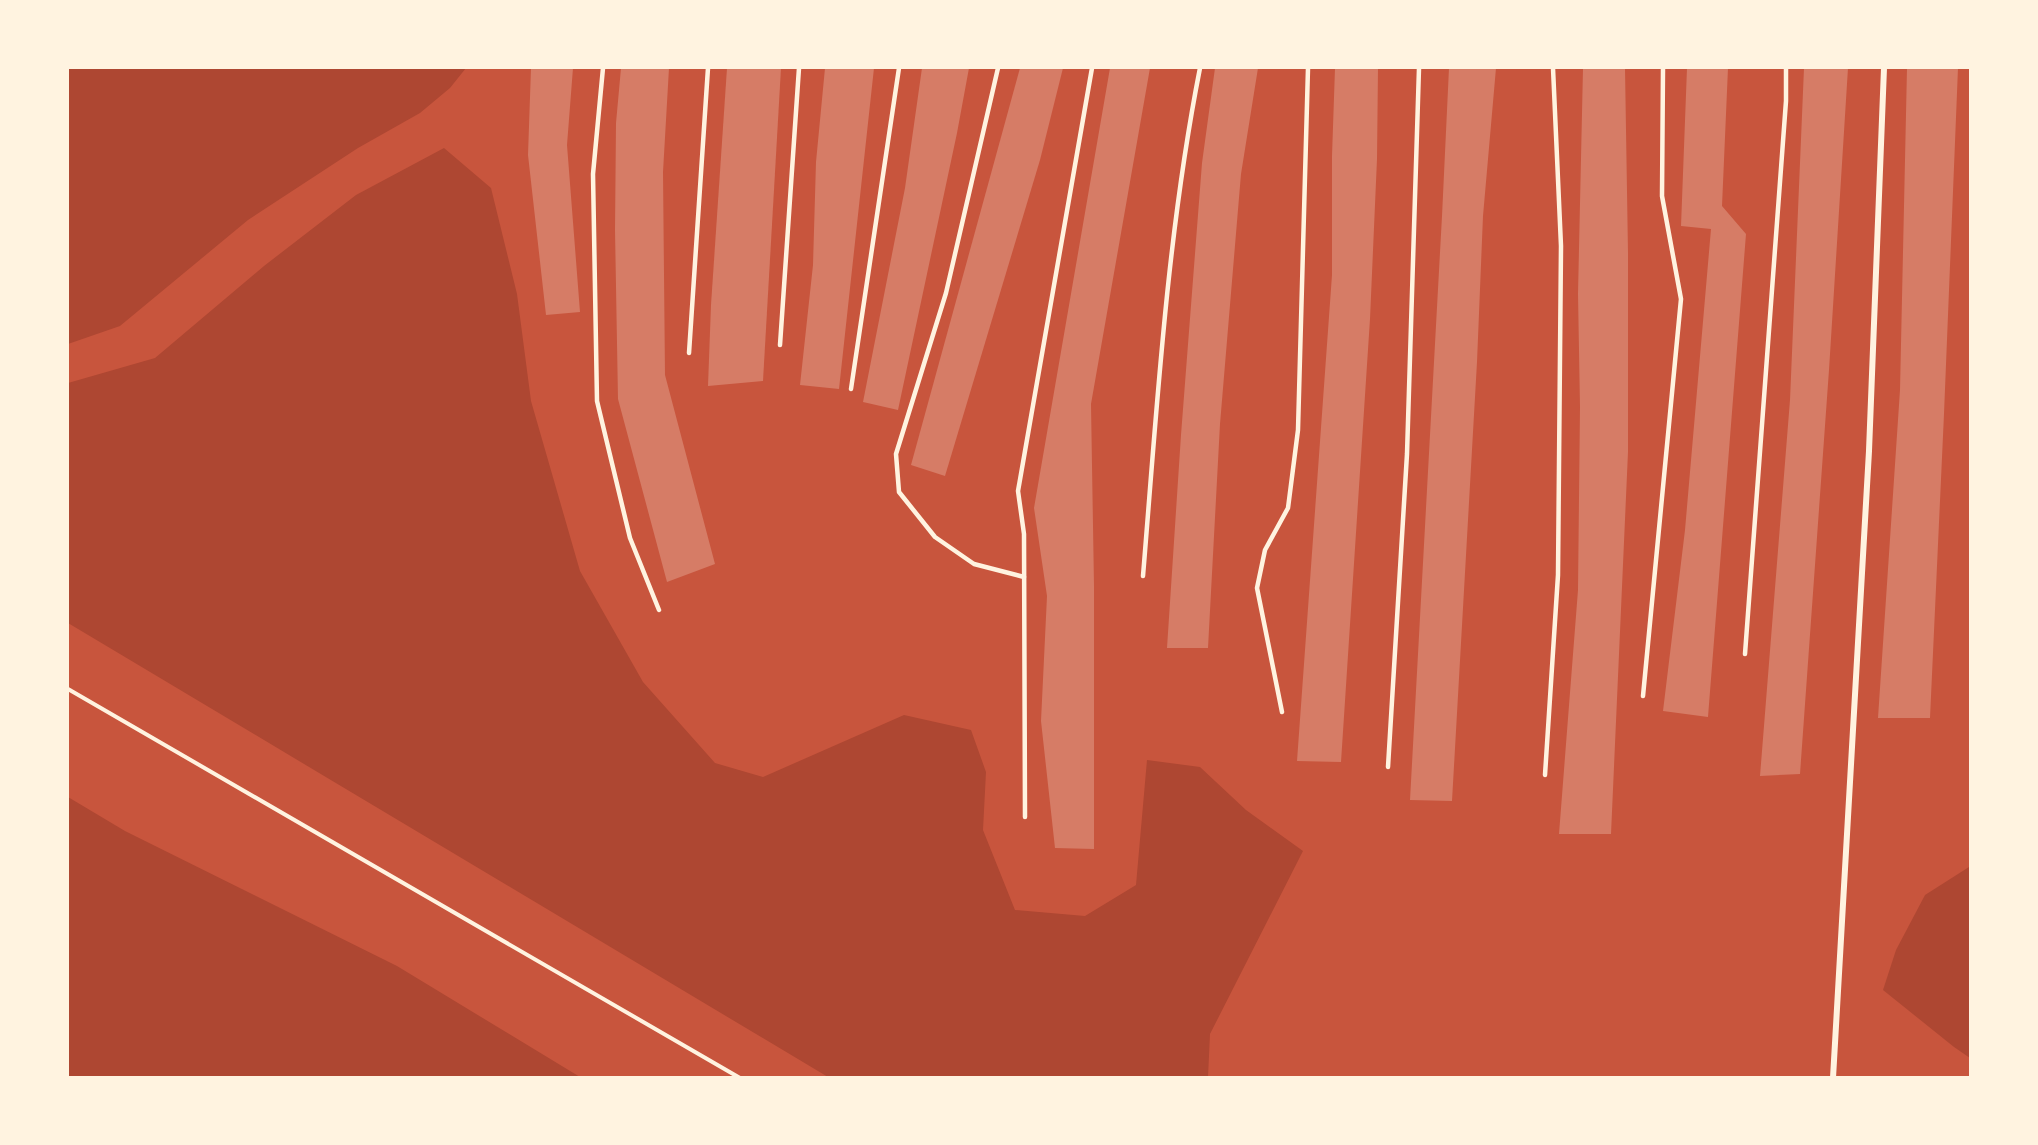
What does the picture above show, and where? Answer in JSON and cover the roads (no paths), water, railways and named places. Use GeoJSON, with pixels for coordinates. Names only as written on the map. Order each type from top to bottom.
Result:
{"type":"FeatureCollection","features":[{"type":"Feature","properties":{"kind":"street"},"geometry":{"type":"LineString","coordinates":[[1833,1077],[1869,451],[1884,68]]}},
{"type":"Feature","properties":{"kind":"lane"},"geometry":{"type":"LineString","coordinates":[[603,68],[593,174],[597,401],[630,538],[659,610]]}},
{"type":"Feature","properties":{"kind":"lane"},"geometry":{"type":"LineString","coordinates":[[688,353],[708,68]]}},
{"type":"Feature","properties":{"kind":"lane"},"geometry":{"type":"LineString","coordinates":[[780,345],[799,68]]}},
{"type":"Feature","properties":{"kind":"lane"},"geometry":{"type":"LineString","coordinates":[[851,390],[899,68]]}},
{"type":"Feature","properties":{"kind":"lane"},"geometry":{"type":"LineString","coordinates":[[998,68],[946,293],[896,454],[899,492],[935,537],[974,564],[1024,577]]}},
{"type":"Feature","properties":{"kind":"lane"},"geometry":{"type":"LineString","coordinates":[[1025,817],[1024,534],[1018,490],[1092,68]]}},
{"type":"Feature","properties":{"kind":"lane"},"geometry":{"type":"LineString","coordinates":[[1143,576],[1165,311],[1188,126],[1200,68]]}},
{"type":"Feature","properties":{"kind":"lane"},"geometry":{"type":"LineString","coordinates":[[1282,712],[1257,588],[1265,550],[1288,508],[1298,430],[1308,68]]}},
{"type":"Feature","properties":{"kind":"lane"},"geometry":{"type":"LineString","coordinates":[[1388,767],[1407,454],[1419,68]]}},
{"type":"Feature","properties":{"kind":"lane"},"geometry":{"type":"LineString","coordinates":[[1545,775],[1558,575],[1561,246],[1553,68]]}},
{"type":"Feature","properties":{"kind":"lane"},"geometry":{"type":"LineString","coordinates":[[1643,696],[1681,299],[1662,196],[1663,68]]}},
{"type":"Feature","properties":{"kind":"lane"},"geometry":{"type":"LineString","coordinates":[[1744,654],[1786,101],[1786,68]]}}]}
